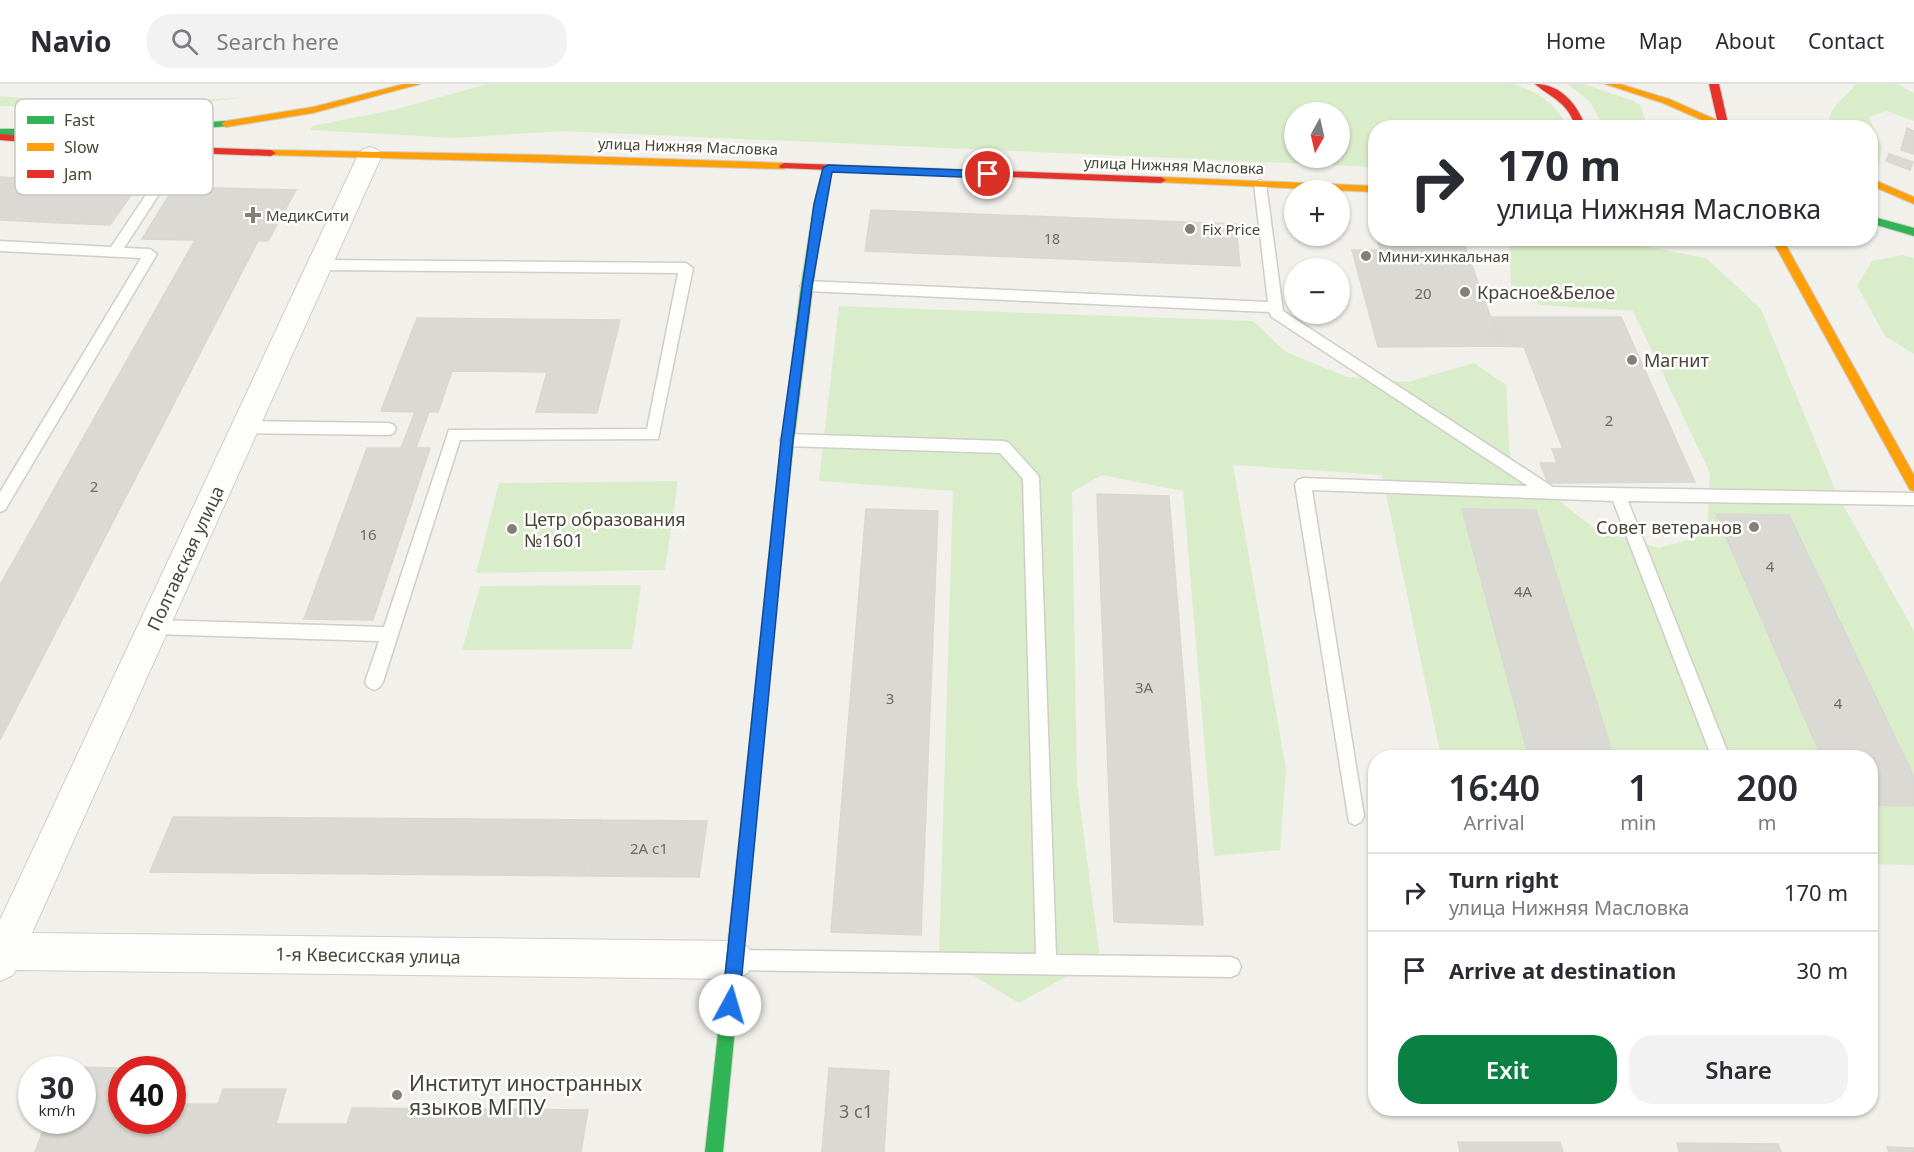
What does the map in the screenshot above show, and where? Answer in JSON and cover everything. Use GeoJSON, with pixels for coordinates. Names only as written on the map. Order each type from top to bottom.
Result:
{"type":"FeatureCollection","features":[{"type":"Feature","properties":{"kind":"street"},"geometry":{"type":"LineString","coordinates":[[213,126],[267,119],[333,106],[415,84]]}},
{"type":"Feature","properties":{"kind":"street"},"geometry":{"type":"LineString","coordinates":[[1540,84],[1561,97],[1575,112],[1578,120]]}},
{"type":"Feature","properties":{"kind":"street"},"geometry":{"type":"LineString","coordinates":[[1610,84],[1666,101],[1710,120]]}},
{"type":"Feature","properties":{"kind":"street"},"geometry":{"type":"LineString","coordinates":[[1714,84],[1724,120]]}},
{"type":"Feature","properties":{"kind":"street"},"geometry":{"type":"LineString","coordinates":[[0,132],[15,132]]}},
{"type":"Feature","properties":{"kind":"street","name":"улица Нижняя Масловка"},"geometry":{"type":"LineString","coordinates":[[0,137],[15,139]]}},
{"type":"Feature","properties":{"kind":"street","name":"улица Нижняя Масловка"},"geometry":{"type":"LineString","coordinates":[[213,151],[567,158],[1368,189]]}},
{"type":"Feature","properties":{"kind":"street","name":"Полтавская улица"},"geometry":{"type":"LineString","coordinates":[[2,955],[370,154]]}},
{"type":"Feature","properties":{"kind":"street"},"geometry":{"type":"LineString","coordinates":[[714,1152],[787,440],[819,204],[828,168]]}},
{"type":"Feature","properties":{"kind":"street"},"geometry":{"type":"LineString","coordinates":[[1878,185],[1914,201]]}},
{"type":"Feature","properties":{"kind":"street"},"geometry":{"type":"LineString","coordinates":[[1878,221],[1914,232]]}},
{"type":"Feature","properties":{"kind":"street"},"geometry":{"type":"LineString","coordinates":[[1780,246],[1914,486]]}},
{"type":"Feature","properties":{"kind":"street","name":"1-я Квесисская улица"},"geometry":{"type":"LineString","coordinates":[[2,955],[735,960]]}},
{"type":"Feature","properties":{"kind":"lane"},"geometry":{"type":"LineString","coordinates":[[1260,184],[1277,314],[1550,492]]}},
{"type":"Feature","properties":{"kind":"lane"},"geometry":{"type":"LineString","coordinates":[[115,252],[152,195]]}},
{"type":"Feature","properties":{"kind":"lane"},"geometry":{"type":"LineString","coordinates":[[0,246],[150,254],[0,506]]}},
{"type":"Feature","properties":{"kind":"lane"},"geometry":{"type":"LineString","coordinates":[[319,265],[686,268],[653,435],[454,434],[375,682]]}},
{"type":"Feature","properties":{"kind":"lane"},"geometry":{"type":"LineString","coordinates":[[807,286],[1275,306]]}},
{"type":"Feature","properties":{"kind":"lane"},"geometry":{"type":"LineString","coordinates":[[245,427],[389,429]]}},
{"type":"Feature","properties":{"kind":"lane"},"geometry":{"type":"LineString","coordinates":[[787,440],[1004,447],[1031,477],[1046,964]]}},
{"type":"Feature","properties":{"kind":"lane"},"geometry":{"type":"LineString","coordinates":[[1355,816],[1303,484],[1618,495],[1914,499]]}},
{"type":"Feature","properties":{"kind":"lane"},"geometry":{"type":"LineString","coordinates":[[1618,495],[1718,750]]}},
{"type":"Feature","properties":{"kind":"lane"},"geometry":{"type":"LineString","coordinates":[[153,627],[390,634]]}},
{"type":"Feature","properties":{"kind":"lane"},"geometry":{"type":"LineString","coordinates":[[735,960],[1231,967]]}},
{"type":"Feature","properties":{"kind":"green space"},"geometry":{"type":"Polygon","coordinates":[[[488,84],[1513,84],[1546,100],[1564,120],[1368,120],[1368,167],[1350,166],[1350,102],[1284,102],[1284,163],[564,131],[455,138],[310,130],[312,126],[393,110],[488,84]]]}},
{"type":"Feature","properties":{"kind":"green space"},"geometry":{"type":"Polygon","coordinates":[[[1568,84],[1584,84],[1634,101],[1640,105],[1645,120],[1600,120],[1591,103],[1568,84]]]}},
{"type":"Feature","properties":{"kind":"green space"},"geometry":{"type":"Polygon","coordinates":[[[1855,84],[1897,84],[1914,93],[1914,121],[1887,111],[1869,117],[1870,120],[1829,120],[1833,109],[1855,84]]]}},
{"type":"Feature","properties":{"kind":"green space"},"geometry":{"type":"Polygon","coordinates":[[[0,96],[33,99],[15,99],[15,106],[0,106],[0,96]]]}},
{"type":"Feature","properties":{"kind":"green space"},"geometry":{"type":"Polygon","coordinates":[[[245,97],[213,101],[213,99],[245,97]]]}},
{"type":"Feature","properties":{"kind":"green space"},"geometry":{"type":"Polygon","coordinates":[[[1878,138],[1882,147],[1878,165],[1878,138]]]}},
{"type":"Feature","properties":{"kind":"green space"},"geometry":{"type":"Polygon","coordinates":[[[1509,246],[1643,246],[1706,258],[1761,309],[1837,494],[1914,631],[1914,865],[1878,864],[1878,750],[1440,750],[1382,475],[1233,465],[1286,769],[1280,850],[1214,856],[1183,491],[1102,475],[1072,492],[1077,783],[1100,958],[1019,1003],[939,955],[953,491],[819,481],[839,306],[1253,321],[1286,352],[1347,377],[1408,382],[1474,363],[1506,385],[1510,462],[1594,528],[1659,548],[1707,534],[1710,473],[1633,311],[1539,305],[1511,284],[1509,246]]]}},
{"type":"Feature","properties":{"kind":"green space"},"geometry":{"type":"Polygon","coordinates":[[[1903,255],[1914,258],[1914,354],[1885,336],[1857,286],[1872,261],[1903,255]]]}},
{"type":"Feature","properties":{"kind":"green space"},"geometry":{"type":"Polygon","coordinates":[[[678,481],[665,570],[476,573],[499,483],[678,481]]]}},
{"type":"Feature","properties":{"kind":"green space"},"geometry":{"type":"Polygon","coordinates":[[[641,585],[632,649],[462,650],[480,586],[641,585]]]}},
{"type":"Feature","properties":{"kind":"building"},"geometry":{"type":"Polygon","coordinates":[[[1907,128],[1914,131],[1914,154],[1901,150],[1907,128]]]}},
{"type":"Feature","properties":{"kind":"building"},"geometry":{"type":"Polygon","coordinates":[[[1889,154],[1913,162],[1910,170],[1886,161],[1889,154]]]}},
{"type":"Feature","properties":{"kind":"building"},"geometry":{"type":"Polygon","coordinates":[[[0,177],[15,178],[15,195],[131,195],[110,225],[0,220],[0,177]]]}},
{"type":"Feature","properties":{"kind":"building"},"geometry":{"type":"Polygon","coordinates":[[[213,188],[296,190],[268,241],[258,241],[0,740],[0,585],[195,240],[142,239],[169,195],[213,195],[213,188]]]}},
{"type":"Feature","properties":{"kind":"building"},"geometry":{"type":"Polygon","coordinates":[[[871,210],[1236,224],[1240,266],[865,251],[871,210]]]}},
{"type":"Feature","properties":{"kind":"building"},"geometry":{"type":"Polygon","coordinates":[[[1379,246],[1465,246],[1501,346],[1378,347],[1352,250],[1380,250],[1379,246]]]}},
{"type":"Feature","properties":{"kind":"building"},"geometry":{"type":"Polygon","coordinates":[[[1491,317],[1621,317],[1695,482],[1548,483],[1540,463],[1557,463],[1552,449],[1563,449],[1524,347],[1501,346],[1491,317]]]}},
{"type":"Feature","properties":{"kind":"building"},"geometry":{"type":"Polygon","coordinates":[[[417,318],[620,320],[597,413],[536,412],[547,372],[452,371],[438,412],[429,412],[416,448],[430,448],[373,620],[304,619],[367,448],[401,448],[415,412],[381,411],[417,318]]]}},
{"type":"Feature","properties":{"kind":"building"},"geometry":{"type":"Polygon","coordinates":[[[1097,494],[1169,496],[1203,925],[1114,922],[1097,494]]]}},
{"type":"Feature","properties":{"kind":"building"},"geometry":{"type":"Polygon","coordinates":[[[866,509],[938,511],[921,935],[831,932],[866,509]]]}},
{"type":"Feature","properties":{"kind":"building"},"geometry":{"type":"Polygon","coordinates":[[[1462,509],[1536,510],[1611,750],[1527,750],[1462,509]]]}},
{"type":"Feature","properties":{"kind":"building"},"geometry":{"type":"Polygon","coordinates":[[[1716,514],[1789,515],[1914,777],[1914,806],[1878,805],[1878,750],[1819,750],[1716,514]]]}},
{"type":"Feature","properties":{"kind":"building"},"geometry":{"type":"Polygon","coordinates":[[[173,817],[601,820],[590,876],[150,872],[173,817]]]}},
{"type":"Feature","properties":{"kind":"building"},"geometry":{"type":"Polygon","coordinates":[[[601,820],[707,821],[699,877],[590,876],[601,820]]]}},
{"type":"Feature","properties":{"kind":"building"},"geometry":{"type":"Polygon","coordinates":[[[96,1068],[108,1068],[108,1134],[186,1134],[186,1104],[218,1104],[223,1089],[286,1089],[276,1124],[347,1124],[352,1108],[588,1110],[581,1152],[35,1152],[42,1134],[96,1134],[96,1068]]]}},
{"type":"Feature","properties":{"kind":"building"},"geometry":{"type":"Polygon","coordinates":[[[829,1068],[889,1071],[884,1152],[822,1152],[829,1068]]]}},
{"type":"Feature","properties":{"kind":"building"},"geometry":{"type":"Polygon","coordinates":[[[1458,1142],[1560,1142],[1563,1152],[1460,1152],[1458,1142]]]}},
{"type":"Feature","properties":{"kind":"building"},"geometry":{"type":"Polygon","coordinates":[[[1677,1143],[1778,1144],[1781,1152],[1679,1152],[1677,1143]]]}},
{"type":"Feature","properties":{"kind":"building"},"geometry":{"type":"Polygon","coordinates":[[[1887,1147],[1914,1148],[1914,1152],[1889,1152],[1887,1147]]]}},
{"type":"Feature","properties":{"kind":"traffic: fast"},"geometry":{"type":"LineString","coordinates":[[213,125],[226,124]]}},
{"type":"Feature","properties":{"kind":"traffic: fast"},"geometry":{"type":"LineString","coordinates":[[0,132],[15,132]]}},
{"type":"Feature","properties":{"kind":"traffic: fast"},"geometry":{"type":"LineString","coordinates":[[781,498],[807,286],[819,204],[828,168]]}},
{"type":"Feature","properties":{"kind":"traffic: fast"},"geometry":{"type":"LineString","coordinates":[[1878,221],[1914,232]]}},
{"type":"Feature","properties":{"kind":"traffic: fast"},"geometry":{"type":"LineString","coordinates":[[714,1152],[749,813]]}},
{"type":"Feature","properties":{"kind":"traffic: slow"},"geometry":{"type":"LineString","coordinates":[[226,124],[313,110],[415,84]]}},
{"type":"Feature","properties":{"kind":"traffic: slow"},"geometry":{"type":"LineString","coordinates":[[1610,84],[1666,101],[1711,120]]}},
{"type":"Feature","properties":{"kind":"traffic: slow"},"geometry":{"type":"LineString","coordinates":[[271,153],[546,158],[784,166]]}},
{"type":"Feature","properties":{"kind":"traffic: slow"},"geometry":{"type":"LineString","coordinates":[[1161,180],[1368,189]]}},
{"type":"Feature","properties":{"kind":"traffic: slow"},"geometry":{"type":"LineString","coordinates":[[1878,185],[1914,201]]}},
{"type":"Feature","properties":{"kind":"traffic: slow"},"geometry":{"type":"LineString","coordinates":[[1780,246],[1914,486]]}},
{"type":"Feature","properties":{"kind":"traffic: jam"},"geometry":{"type":"LineString","coordinates":[[1540,84],[1566,101],[1578,120]]}},
{"type":"Feature","properties":{"kind":"traffic: jam"},"geometry":{"type":"LineString","coordinates":[[1714,84],[1722,120]]}},
{"type":"Feature","properties":{"kind":"traffic: jam"},"geometry":{"type":"LineString","coordinates":[[0,137],[15,138]]}},
{"type":"Feature","properties":{"kind":"traffic: jam"},"geometry":{"type":"LineString","coordinates":[[213,151],[271,153]]}},
{"type":"Feature","properties":{"kind":"traffic: jam"},"geometry":{"type":"LineString","coordinates":[[784,166],[1161,180]]}},
{"type":"Feature","properties":{"kind":"traffic: jam"},"geometry":{"type":"LineString","coordinates":[[749,813],[781,498]]}},
{"type":"Feature","properties":{"kind":"place","name":"МедикСити"},"geometry":{"type":"Point","coordinates":[253,215]}},
{"type":"Feature","properties":{"kind":"place","name":"Fix Price"},"geometry":{"type":"Point","coordinates":[1190,229]}},
{"type":"Feature","properties":{"kind":"place","name":"Мини-хинкальная"},"geometry":{"type":"Point","coordinates":[1366,256]}},
{"type":"Feature","properties":{"kind":"place","name":"Красное&Белое"},"geometry":{"type":"Point","coordinates":[1465,292]}},
{"type":"Feature","properties":{"kind":"place","name":"Магнит"},"geometry":{"type":"Point","coordinates":[1632,360]}},
{"type":"Feature","properties":{"kind":"place","name":"Совет ветеранов"},"geometry":{"type":"Point","coordinates":[1754,527]}},
{"type":"Feature","properties":{"kind":"place","name":"Цетр образования №1601"},"geometry":{"type":"Point","coordinates":[512,529]}},
{"type":"Feature","properties":{"kind":"place","name":"Институт иностранных языков МГПУ"},"geometry":{"type":"Point","coordinates":[397,1095]}},
{"type":"Feature","properties":{"kind":"route"},"geometry":{"type":"LineString","coordinates":[[730,1005],[787,440],[819,204],[828,168],[988,174]]}}]}
